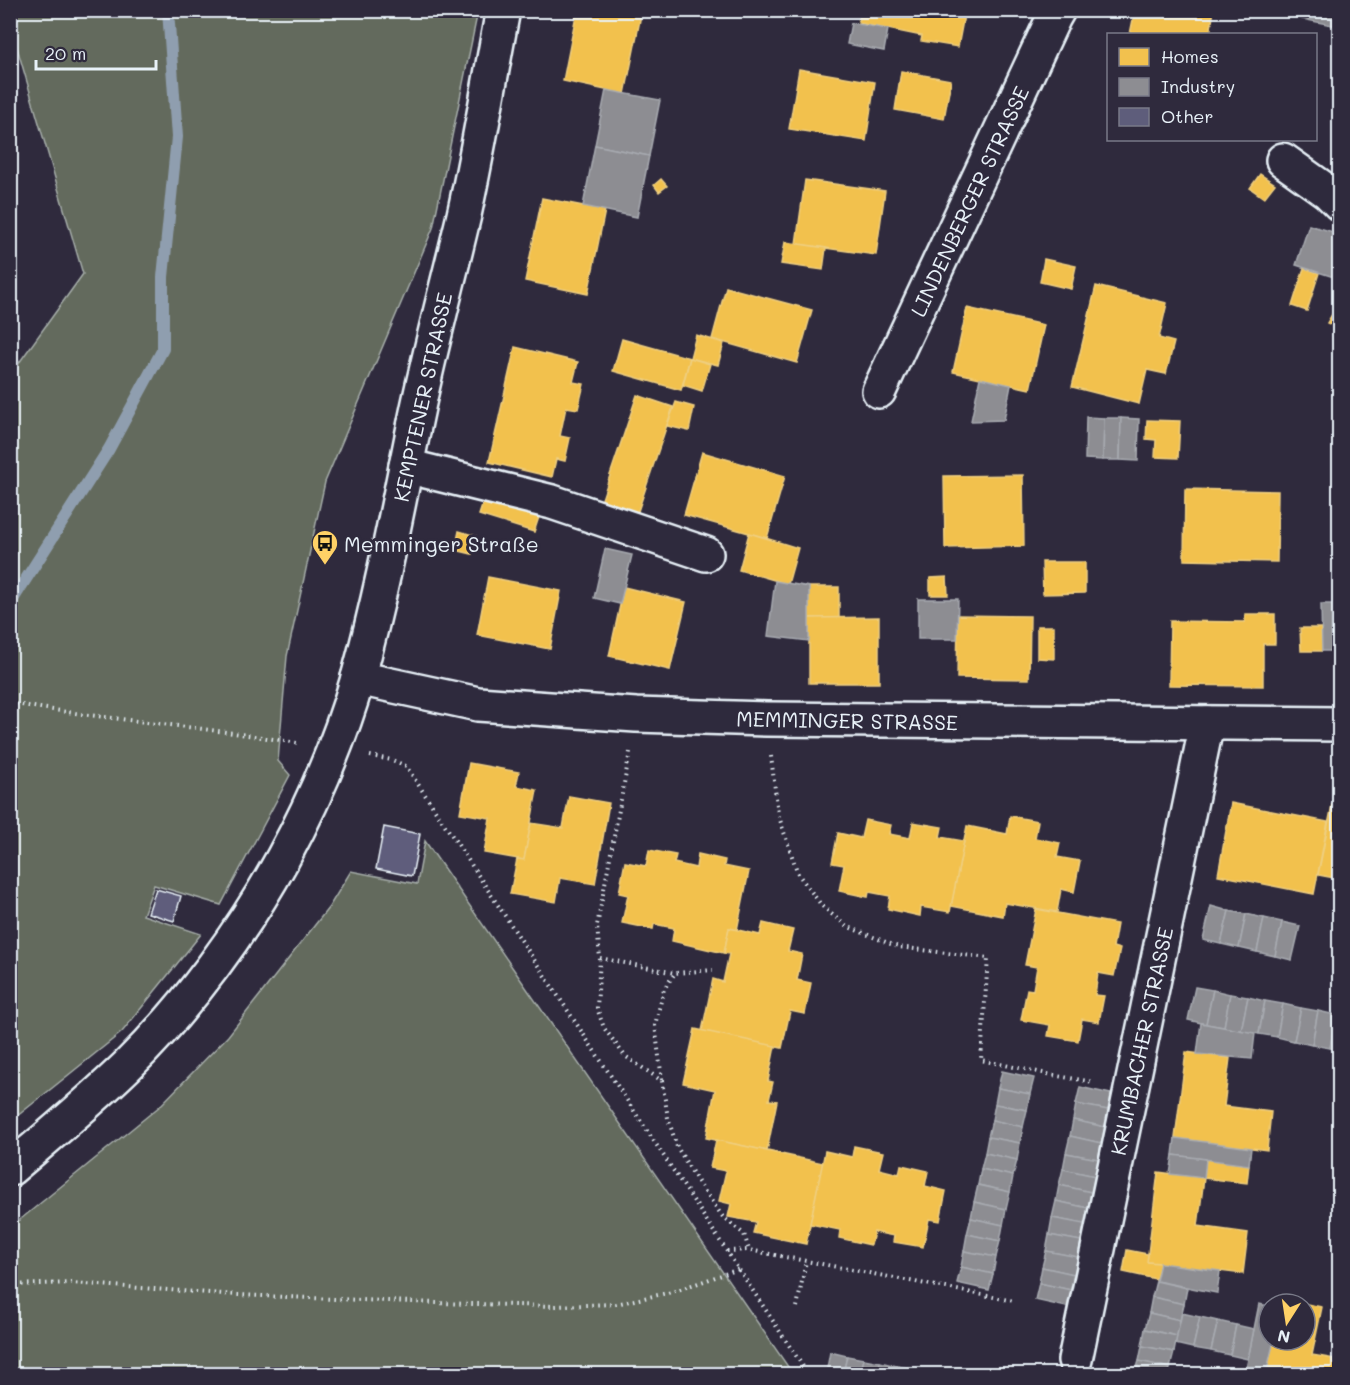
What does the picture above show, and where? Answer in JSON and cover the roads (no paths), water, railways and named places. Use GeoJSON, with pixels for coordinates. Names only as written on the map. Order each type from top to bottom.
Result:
{"type":"FeatureCollection","features":[{"type":"Feature","properties":{"kind":"street","name":"KEMPTENER STRASSE"},"geometry":{"type":"LineString","coordinates":[[10,1169],[87,1104],[128,1065],[203,979],[244,921],[282,859],[310,805],[347,713],[358,678],[389,548],[430,352],[465,211],[503,10]]}},
{"type":"Feature","properties":{"kind":"street","name":"LINDENBERGER STRASSE"},"geometry":{"type":"LineString","coordinates":[[879,391],[1058,10]]}},
{"type":"Feature","properties":{"kind":"street"},"geometry":{"type":"LineString","coordinates":[[1283,160],[1328,192],[1340,204]]}},
{"type":"Feature","properties":{"kind":"street"},"geometry":{"type":"LineString","coordinates":[[406,466],[552,502],[706,554]]}},
{"type":"Feature","properties":{"kind":"street","name":"MEMMINGER STRASSE"},"geometry":{"type":"LineString","coordinates":[[358,678],[478,704],[636,715],[767,719],[1340,724]]}},
{"type":"Feature","properties":{"kind":"street","name":"KRUMBACHER STRASSE"},"geometry":{"type":"LineString","coordinates":[[1075,1360],[1207,723]]}},
{"type":"Feature","properties":{"kind":"waterway"},"geometry":{"type":"LineString","coordinates":[[10,604],[109,449],[163,349],[163,277],[177,137],[168,10]]}},
{"type":"Feature","properties":{"kind":"place","name":"Memminger Straße"},"geometry":{"type":"Point","coordinates":[325,566]}}]}
